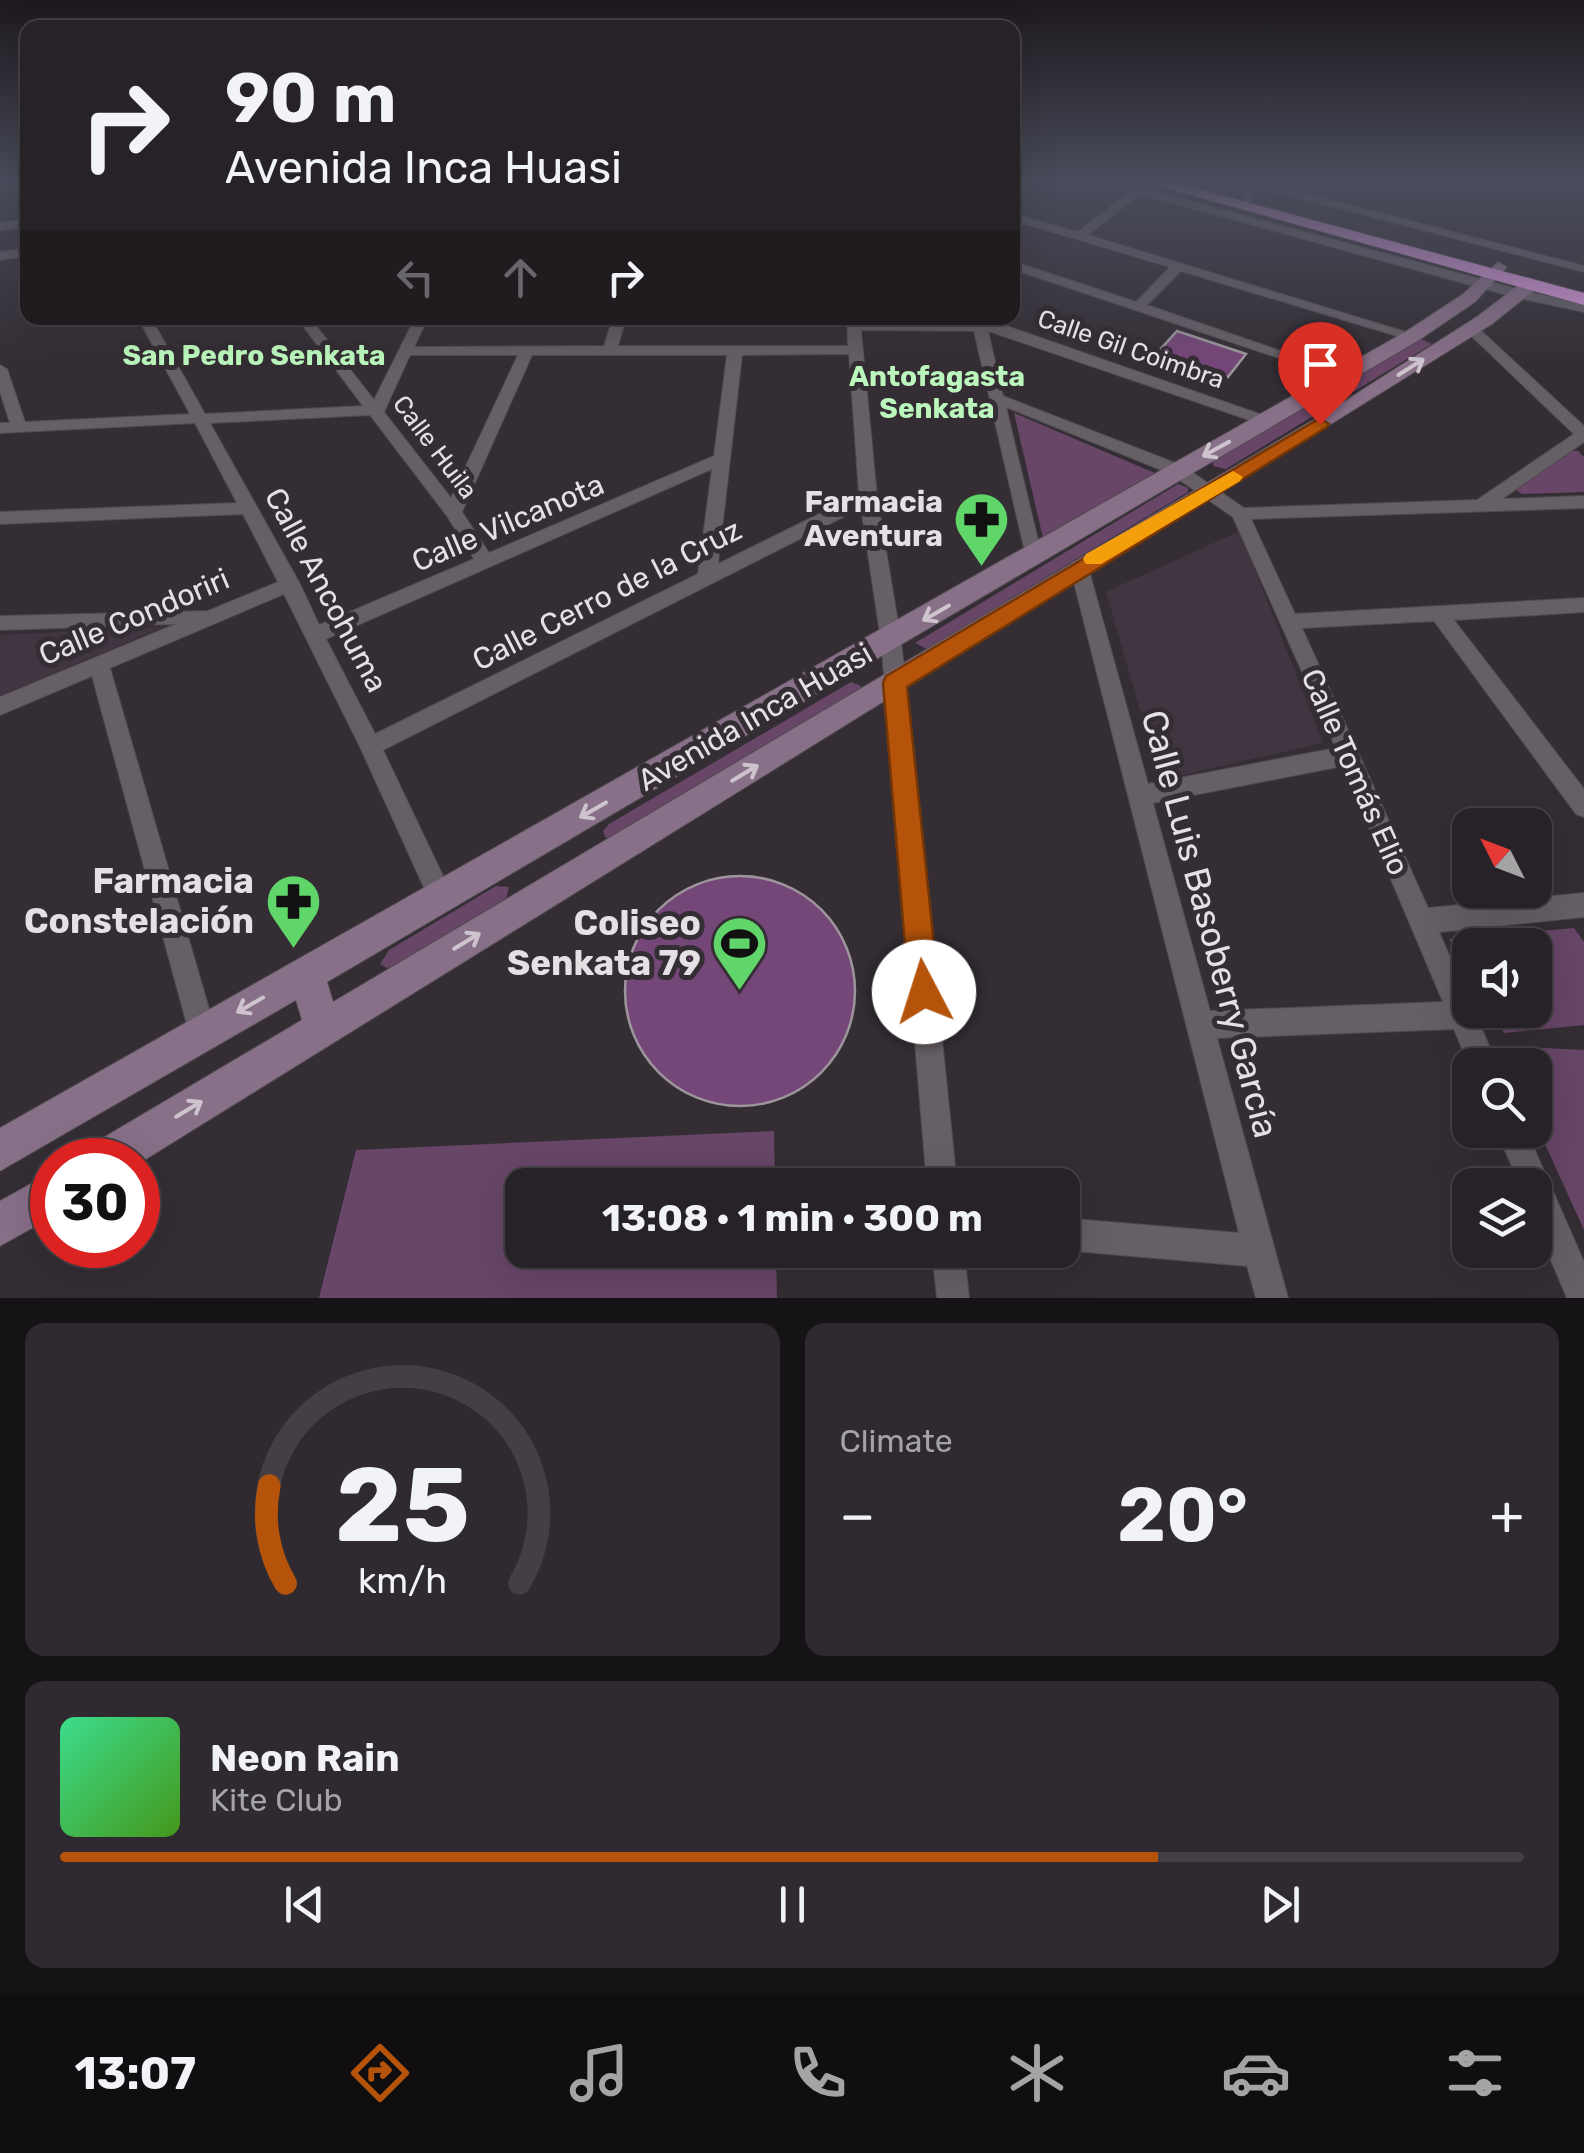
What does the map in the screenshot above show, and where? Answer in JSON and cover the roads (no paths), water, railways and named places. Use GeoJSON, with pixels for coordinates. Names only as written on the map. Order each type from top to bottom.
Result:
{"type":"FeatureCollection","features":[{"type":"Feature","properties":{"kind":"highway"},"geometry":{"type":"LineString","coordinates":[[1366,243],[1492,275],[1584,290]]}},
{"type":"Feature","properties":{"kind":"highway"},"geometry":{"type":"LineString","coordinates":[[1403,243],[1525,289],[1584,298]]}},
{"type":"Feature","properties":{"kind":"street"},"geometry":{"type":"LineString","coordinates":[[1101,243],[1417,333],[1461,335],[1584,435],[1482,506]]}},
{"type":"Feature","properties":{"kind":"street"},"geometry":{"type":"LineString","coordinates":[[1138,306],[1178,266]]}},
{"type":"Feature","properties":{"kind":"street"},"geometry":{"type":"LineString","coordinates":[[1020,268],[1344,375]]}},
{"type":"Feature","properties":{"kind":"street","name":"Avenida Inca Huasi"},"geometry":{"type":"LineString","coordinates":[[0,1151],[1417,333],[1492,275]]}},
{"type":"Feature","properties":{"kind":"street"},"geometry":{"type":"LineString","coordinates":[[1525,289],[1584,308]]}},
{"type":"Feature","properties":{"kind":"street","name":"Avenida Inca Huasi"},"geometry":{"type":"LineString","coordinates":[[142,1138],[895,683],[1079,567],[1211,491],[1461,335],[1525,289]]}},
{"type":"Feature","properties":{"kind":"street","name":"Calle Ancohuma"},"geometry":{"type":"LineString","coordinates":[[149,325],[318,634],[441,897]]}},
{"type":"Feature","properties":{"kind":"street","name":"Calle Huila"},"geometry":{"type":"LineString","coordinates":[[310,325],[453,512],[486,563]]}},
{"type":"Feature","properties":{"kind":"street"},"geometry":{"type":"LineString","coordinates":[[0,428],[377,410],[418,325]]}},
{"type":"Feature","properties":{"kind":"street"},"geometry":{"type":"LineString","coordinates":[[610,350],[617,325]]}},
{"type":"Feature","properties":{"kind":"street"},"geometry":{"type":"LineString","coordinates":[[853,325],[868,497],[895,683],[940,1168]]}},
{"type":"Feature","properties":{"kind":"street"},"geometry":{"type":"LineString","coordinates":[[979,325],[1033,557]]}},
{"type":"Feature","properties":{"kind":"street","name":"Calle Gil Coimbra"},"geometry":{"type":"LineString","coordinates":[[989,325],[1266,421]]}},
{"type":"Feature","properties":{"kind":"street"},"geometry":{"type":"LineString","coordinates":[[708,579],[719,460],[736,350]]}},
{"type":"Feature","properties":{"kind":"street"},"geometry":{"type":"LineString","coordinates":[[405,351],[856,350]]}},
{"type":"Feature","properties":{"kind":"street"},"geometry":{"type":"LineString","coordinates":[[453,512],[528,351]]}},
{"type":"Feature","properties":{"kind":"street"},"geometry":{"type":"LineString","coordinates":[[0,369],[18,427]]}},
{"type":"Feature","properties":{"kind":"street","name":"Calle Tomás Elio"},"geometry":{"type":"LineString","coordinates":[[998,399],[1177,470],[1240,514],[1452,992]]}},
{"type":"Feature","properties":{"kind":"street","name":"Calle Vilcanota"},"geometry":{"type":"LineString","coordinates":[[318,634],[719,460]]}},
{"type":"Feature","properties":{"kind":"street","name":"Calle Cerro de la Cruz"},"geometry":{"type":"LineString","coordinates":[[373,745],[868,497]]}},
{"type":"Feature","properties":{"kind":"street"},"geometry":{"type":"LineString","coordinates":[[1240,514],[1584,502]]}},
{"type":"Feature","properties":{"kind":"street"},"geometry":{"type":"LineString","coordinates":[[0,518],[250,508]]}},
{"type":"Feature","properties":{"kind":"street","name":"Calle Luis Basoberry García"},"geometry":{"type":"LineString","coordinates":[[1079,567],[1272,1298]]}},
{"type":"Feature","properties":{"kind":"street","name":"Calle Condoriri"},"geometry":{"type":"LineString","coordinates":[[0,706],[292,584]]}},
{"type":"Feature","properties":{"kind":"street"},"geometry":{"type":"LineString","coordinates":[[1287,622],[1584,604]]}},
{"type":"Feature","properties":{"kind":"street"},"geometry":{"type":"LineString","coordinates":[[1438,612],[1584,807]]}},
{"type":"Feature","properties":{"kind":"street"},"geometry":{"type":"LineString","coordinates":[[0,624],[212,616]]}},
{"type":"Feature","properties":{"kind":"street"},"geometry":{"type":"LineString","coordinates":[[99,664],[202,1033]]}},
{"type":"Feature","properties":{"kind":"street"},"geometry":{"type":"LineString","coordinates":[[1140,796],[1350,755]]}},
{"type":"Feature","properties":{"kind":"street"},"geometry":{"type":"LineString","coordinates":[[541,840],[570,879]]}},
{"type":"Feature","properties":{"kind":"street"},"geometry":{"type":"LineString","coordinates":[[1421,920],[1584,905]]}},
{"type":"Feature","properties":{"kind":"street"},"geometry":{"type":"LineString","coordinates":[[306,974],[323,1028]]}},
{"type":"Feature","properties":{"kind":"street"},"geometry":{"type":"LineString","coordinates":[[1200,1025],[1452,1015]]}},
{"type":"Feature","properties":{"kind":"street"},"geometry":{"type":"LineString","coordinates":[[0,1225],[30,1207]]}},
{"type":"Feature","properties":{"kind":"street"},"geometry":{"type":"LineString","coordinates":[[1552,1226],[1583,1298]]}},
{"type":"Feature","properties":{"kind":"street"},"geometry":{"type":"LineString","coordinates":[[1080,1236],[1260,1251]]}},
{"type":"Feature","properties":{"kind":"street"},"geometry":{"type":"LineString","coordinates":[[950,1268],[953,1298]]}},
{"type":"Feature","properties":{"kind":"lane"},"geometry":{"type":"LineString","coordinates":[[1473,243],[1584,270]]}},
{"type":"Feature","properties":{"kind":"place","name":"Farmacia Aventura"},"geometry":{"type":"Point","coordinates":[982,568]}},
{"type":"Feature","properties":{"kind":"place","name":"Farmacia Constelación"},"geometry":{"type":"Point","coordinates":[293,950]}},
{"type":"Feature","properties":{"kind":"place","name":"Coliseo Senkata 79"},"geometry":{"type":"Point","coordinates":[740,992]}},
{"type":"Feature","properties":{"kind":"district","name":"San Pedro Senkata"},"geometry":{"type":"Point","coordinates":[254,355]}},
{"type":"Feature","properties":{"kind":"district","name":"Antofagasta Senkata"},"geometry":{"type":"Point","coordinates":[937,392]}}]}
